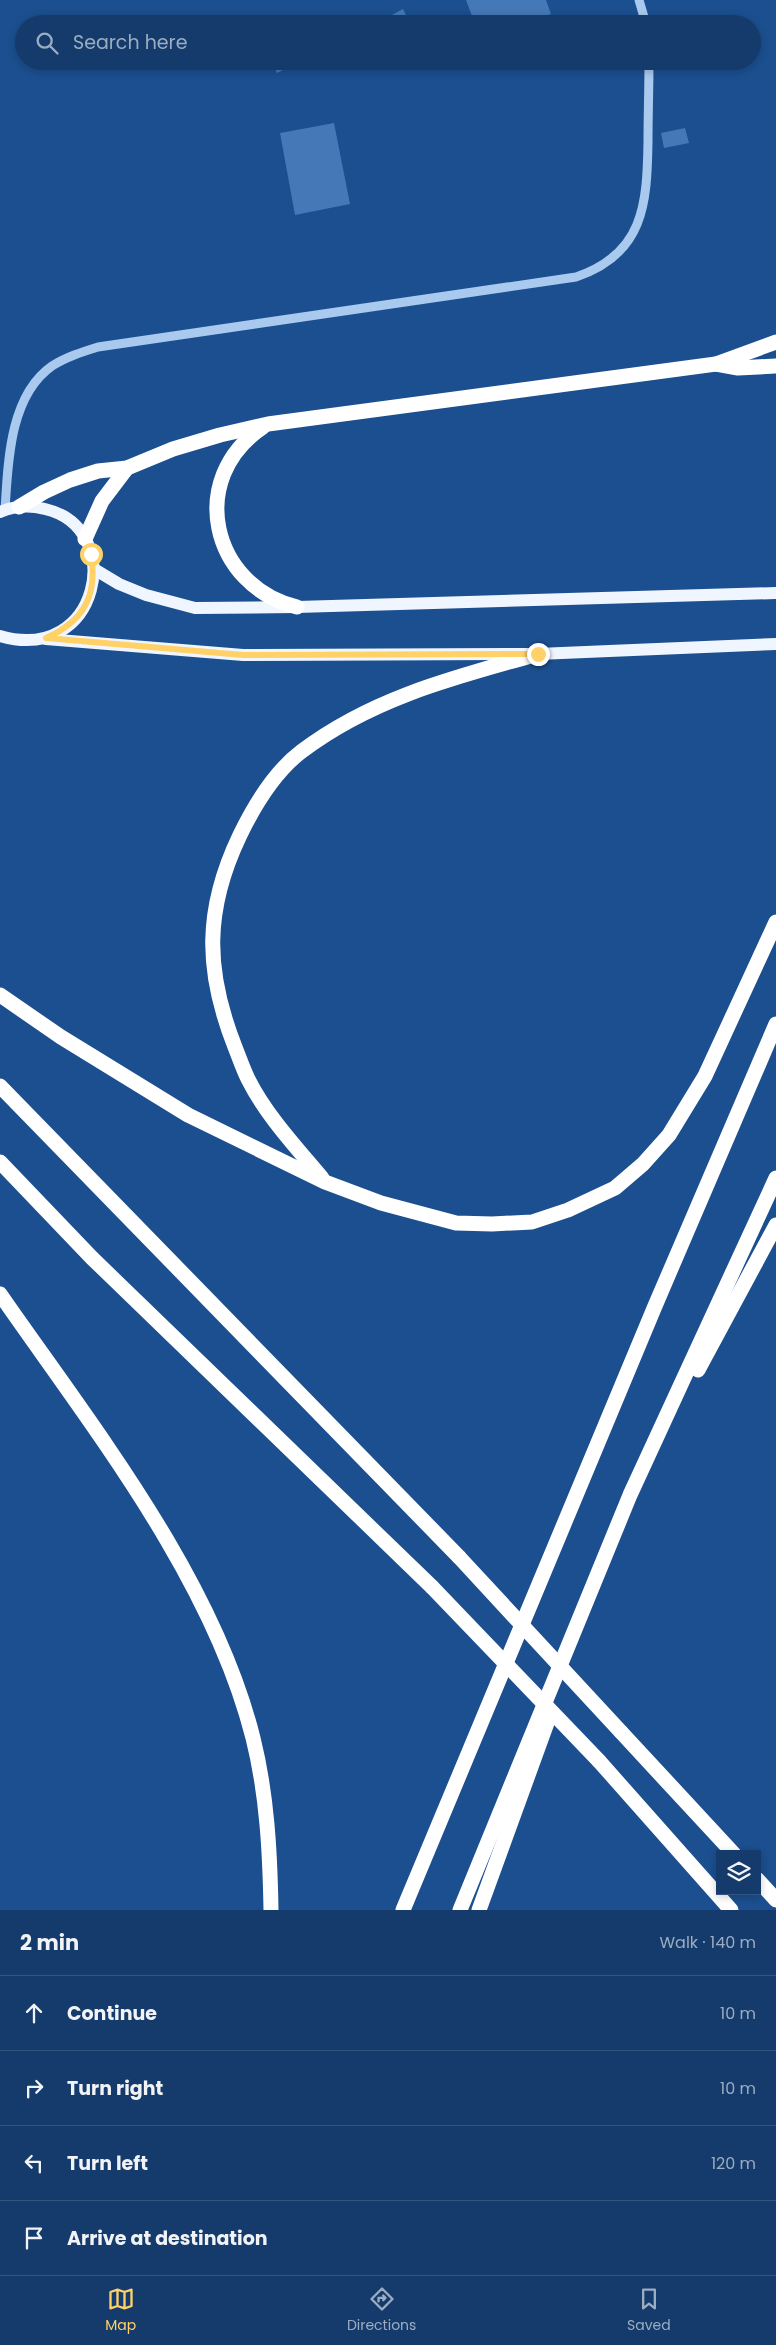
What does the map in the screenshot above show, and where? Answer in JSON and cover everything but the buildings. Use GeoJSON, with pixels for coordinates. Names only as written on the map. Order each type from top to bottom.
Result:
{"type":"FeatureCollection","features":[{"type":"Feature","properties":{"kind":"highway"},"geometry":{"type":"LineString","coordinates":[[8,510],[70,480],[98,471],[128,468],[173,449],[220,435],[268,424],[716,364],[776,342]]}},
{"type":"Feature","properties":{"kind":"highway"},"geometry":{"type":"LineString","coordinates":[[716,364],[738,368],[776,366]]}},
{"type":"Feature","properties":{"kind":"highway"},"geometry":{"type":"LineString","coordinates":[[268,424],[254,434],[231,460],[218,492],[218,527],[229,559],[251,586],[281,603],[297,608]]}},
{"type":"Feature","properties":{"kind":"highway"},"geometry":{"type":"LineString","coordinates":[[84,539],[102,501],[128,468]]}},
{"type":"Feature","properties":{"kind":"highway"},"geometry":{"type":"LineString","coordinates":[[325,1182],[280,1126],[248,1079],[224,1020],[213,970],[214,916],[227,862],[253,808],[274,778],[301,752],[340,726],[381,704],[422,687],[538,654]]}},
{"type":"Feature","properties":{"kind":"highway"},"geometry":{"type":"LineString","coordinates":[[0,995],[61,1037],[188,1115],[325,1182],[381,1203],[446,1221],[492,1224],[532,1222],[575,1207],[615,1188],[644,1164],[669,1135],[705,1076],[776,922]]}},
{"type":"Feature","properties":{"kind":"highway"},"geometry":{"type":"LineString","coordinates":[[403,1910],[651,1315],[776,1024]]}},
{"type":"Feature","properties":{"kind":"highway"},"geometry":{"type":"LineString","coordinates":[[0,1086],[459,1557],[730,1850]]}},
{"type":"Feature","properties":{"kind":"highway"},"geometry":{"type":"LineString","coordinates":[[0,1162],[92,1258],[432,1587],[599,1761],[731,1910]]}},
{"type":"Feature","properties":{"kind":"highway"},"geometry":{"type":"LineString","coordinates":[[460,1910],[630,1495],[776,1178]]}},
{"type":"Feature","properties":{"kind":"highway"},"geometry":{"type":"LineString","coordinates":[[479,1910],[630,1495],[776,1225]]}},
{"type":"Feature","properties":{"kind":"highway"},"geometry":{"type":"LineString","coordinates":[[0,1294],[118,1465],[170,1547],[195,1590],[228,1661],[252,1737],[262,1780],[270,1856],[272,1910]]}},
{"type":"Feature","properties":{"kind":"highway"},"geometry":{"type":"LineString","coordinates":[[761,1883],[776,1900]]}},
{"type":"Feature","properties":{"kind":"main road"},"geometry":{"type":"LineString","coordinates":[[0,636],[30,641],[46,638],[62,631],[77,619],[87,604],[93,587],[94,568],[91,554],[84,539],[75,527],[56,514],[34,506],[8,510]]}},
{"type":"Feature","properties":{"kind":"main road"},"geometry":{"type":"LineString","coordinates":[[94,568],[119,584],[171,604],[203,608],[297,608],[776,593]]}},
{"type":"Feature","properties":{"kind":"main road"},"geometry":{"type":"LineString","coordinates":[[46,638],[243,655],[538,654],[776,644]]}},
{"type":"Feature","properties":{"kind":"lane"},"geometry":{"type":"LineString","coordinates":[[639,0],[643,15]]}},
{"type":"Feature","properties":{"kind":"lane"},"geometry":{"type":"LineString","coordinates":[[8,510],[10,445],[20,411],[39,377],[64,359],[98,347],[576,277],[598,270],[616,257],[632,236],[643,204],[647,187],[649,70]]}},
{"type":"Feature","properties":{"kind":"route"},"geometry":{"type":"LineString","coordinates":[[91,554],[94,568],[93,587],[87,604],[77,619],[62,631],[46,638],[243,655],[538,654]]}}]}
